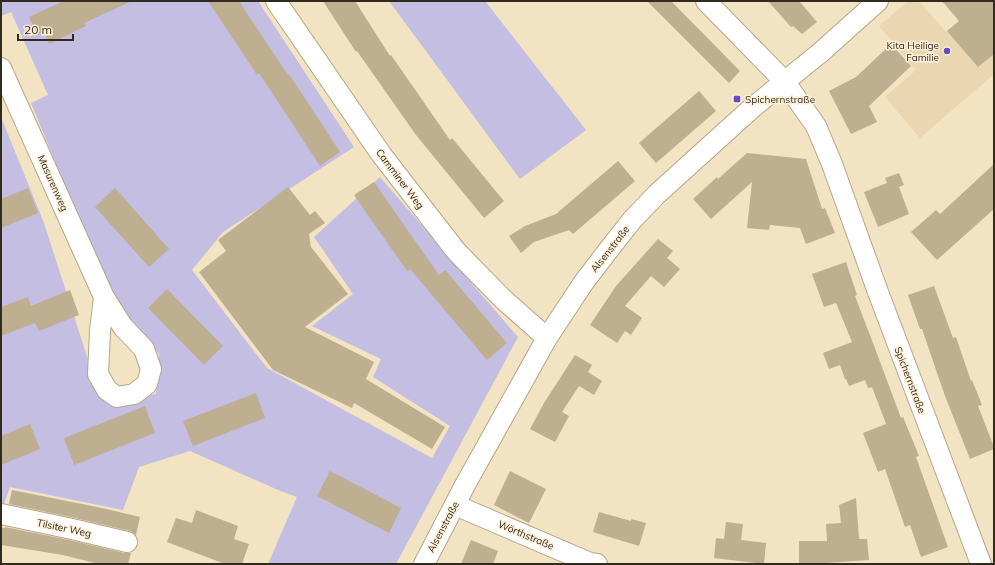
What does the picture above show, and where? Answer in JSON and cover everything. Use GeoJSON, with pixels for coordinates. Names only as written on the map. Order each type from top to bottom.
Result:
{"type":"FeatureCollection","features":[{"type":"Feature","properties":{"kind":"street","name":"Camminer Weg"},"geometry":{"type":"LineString","coordinates":[[276,1],[381,154],[456,251],[503,299],[547,338]]}},
{"type":"Feature","properties":{"kind":"street","name":"Spichernstraße"},"geometry":{"type":"LineString","coordinates":[[706,1],[785,82],[816,126],[832,164],[922,411],[981,564]]}},
{"type":"Feature","properties":{"kind":"street","name":"Alsenstraße"},"geometry":{"type":"LineString","coordinates":[[424,564],[547,338],[584,282],[633,219],[657,194],[752,108],[820,53],[878,1]]}},
{"type":"Feature","properties":{"kind":"street","name":"Masurenweg"},"geometry":{"type":"LineString","coordinates":[[1,68],[104,298]]}},
{"type":"Feature","properties":{"kind":"street","name":"Wörthstraße"},"geometry":{"type":"LineString","coordinates":[[455,505],[590,563],[597,564]]}},
{"type":"Feature","properties":{"kind":"street","name":"Tilsiter Weg"},"geometry":{"type":"LineString","coordinates":[[1,514],[127,542]]}},
{"type":"Feature","properties":{"kind":"shaded area"},"geometry":{"type":"Polygon","coordinates":[[[1,1],[258,1],[354,147],[223,232],[192,270],[267,368],[432,458],[450,426],[373,377],[381,359],[312,326],[353,294],[314,237],[380,177],[518,337],[396,564],[268,564],[297,497],[190,451],[139,467],[123,510],[10,487],[4,504],[1,503],[1,117],[44,223],[92,372],[105,402],[156,394],[159,354],[109,292],[31,103],[48,95],[11,12],[1,16],[1,1]]]}},
{"type":"Feature","properties":{"kind":"shaded area"},"geometry":{"type":"Polygon","coordinates":[[[389,1],[485,1],[586,130],[520,179],[389,1]]]}},
{"type":"Feature","properties":{"kind":"shaded area","name":"Kita Heilige Familie"},"geometry":{"type":"Polygon","coordinates":[[[908,1],[919,1],[946,32],[982,1],[994,1],[994,74],[920,138],[885,97],[916,70],[879,26],[908,1]]]}},
{"type":"Feature","properties":{"kind":"building"},"geometry":{"type":"Polygon","coordinates":[[[64,1],[132,1],[84,23],[86,26],[49,44],[44,32],[38,35],[29,17],[64,1]]]}},
{"type":"Feature","properties":{"kind":"building"},"geometry":{"type":"Polygon","coordinates":[[[208,1],[239,1],[340,152],[320,166],[259,73],[257,75],[208,1]]]}},
{"type":"Feature","properties":{"kind":"building"},"geometry":{"type":"Polygon","coordinates":[[[323,1],[355,1],[390,56],[391,55],[450,140],[452,138],[504,201],[484,218],[416,135],[357,51],[356,52],[323,1]]]}},
{"type":"Feature","properties":{"kind":"building"},"geometry":{"type":"Polygon","coordinates":[[[647,1],[671,1],[740,71],[729,83],[647,1]]]}},
{"type":"Feature","properties":{"kind":"building"},"geometry":{"type":"Polygon","coordinates":[[[768,1],[799,1],[817,22],[802,34],[793,26],[791,27],[768,1]]]}},
{"type":"Feature","properties":{"kind":"building"},"geometry":{"type":"Polygon","coordinates":[[[942,1],[994,1],[994,54],[978,67],[947,31],[959,21],[942,1]]]}},
{"type":"Feature","properties":{"kind":"building"},"geometry":{"type":"Polygon","coordinates":[[[891,44],[911,66],[869,106],[877,122],[851,134],[829,91],[856,77],[891,44]]]}},
{"type":"Feature","properties":{"kind":"building"},"geometry":{"type":"Polygon","coordinates":[[[699,91],[716,111],[656,163],[639,143],[699,91]]]}},
{"type":"Feature","properties":{"kind":"building"},"geometry":{"type":"Polygon","coordinates":[[[747,153],[806,159],[822,209],[825,208],[835,233],[806,244],[800,228],[770,225],[769,230],[747,228],[752,182],[711,219],[693,199],[747,153]]]}},
{"type":"Feature","properties":{"kind":"building"},"geometry":{"type":"Polygon","coordinates":[[[618,161],[635,181],[573,234],[569,230],[534,242],[521,253],[509,236],[525,226],[556,214],[618,161]]]}},
{"type":"Feature","properties":{"kind":"building"},"geometry":{"type":"Polygon","coordinates":[[[994,164],[994,209],[937,260],[911,232],[936,210],[940,214],[994,164]]]}},
{"type":"Feature","properties":{"kind":"building"},"geometry":{"type":"Polygon","coordinates":[[[899,173],[904,185],[899,187],[909,214],[878,227],[864,192],[887,183],[885,178],[899,173]]]}},
{"type":"Feature","properties":{"kind":"building"},"geometry":{"type":"Polygon","coordinates":[[[374,182],[439,275],[445,270],[507,343],[487,360],[410,269],[407,271],[354,195],[374,182]]]}},
{"type":"Feature","properties":{"kind":"building"},"geometry":{"type":"Polygon","coordinates":[[[288,187],[310,215],[315,211],[325,223],[309,234],[311,247],[348,294],[305,327],[374,362],[366,379],[445,427],[432,449],[354,403],[352,408],[273,370],[199,272],[226,251],[218,240],[288,187]]]}},
{"type":"Feature","properties":{"kind":"building"},"geometry":{"type":"Polygon","coordinates":[[[28,188],[38,213],[1,228],[1,199],[28,188]]]}},
{"type":"Feature","properties":{"kind":"building"},"geometry":{"type":"Polygon","coordinates":[[[115,188],[169,249],[149,267],[95,207],[115,188]]]}},
{"type":"Feature","properties":{"kind":"building"},"geometry":{"type":"Polygon","coordinates":[[[658,239],[673,251],[667,258],[680,269],[664,287],[651,276],[625,306],[642,318],[631,335],[625,331],[617,343],[590,325],[616,286],[658,239]]]}},
{"type":"Feature","properties":{"kind":"building"},"geometry":{"type":"Polygon","coordinates":[[[846,262],[857,295],[855,296],[901,418],[903,417],[919,456],[916,457],[948,547],[921,557],[910,525],[905,527],[885,469],[878,472],[863,433],[886,424],[872,387],[868,388],[865,380],[849,386],[840,365],[829,369],[823,353],[852,342],[836,303],[824,307],[812,274],[846,262]]]}},
{"type":"Feature","properties":{"kind":"building"},"geometry":{"type":"Polygon","coordinates":[[[934,286],[953,338],[956,337],[971,381],[972,380],[982,405],[978,406],[994,447],[994,449],[970,459],[908,295],[934,286]]]}},
{"type":"Feature","properties":{"kind":"building"},"geometry":{"type":"Polygon","coordinates":[[[167,289],[223,346],[204,365],[148,308],[167,289]]]}},
{"type":"Feature","properties":{"kind":"building"},"geometry":{"type":"Polygon","coordinates":[[[70,290],[79,315],[39,331],[35,323],[1,336],[1,307],[28,297],[31,306],[70,290]]]}},
{"type":"Feature","properties":{"kind":"building"},"geometry":{"type":"Polygon","coordinates":[[[575,355],[592,365],[588,372],[602,381],[594,395],[579,386],[562,412],[569,416],[555,442],[530,429],[544,403],[575,355]]]}},
{"type":"Feature","properties":{"kind":"building"},"geometry":{"type":"Polygon","coordinates":[[[256,393],[265,418],[193,446],[183,421],[256,393]]]}},
{"type":"Feature","properties":{"kind":"building"},"geometry":{"type":"Polygon","coordinates":[[[145,406],[155,433],[74,465],[64,438],[145,406]]]}},
{"type":"Feature","properties":{"kind":"building"},"geometry":{"type":"Polygon","coordinates":[[[30,424],[40,449],[1,465],[1,436],[30,424]]]}},
{"type":"Feature","properties":{"kind":"building"},"geometry":{"type":"Polygon","coordinates":[[[330,471],[401,508],[389,533],[317,496],[330,471]]]}},
{"type":"Feature","properties":{"kind":"building"},"geometry":{"type":"Polygon","coordinates":[[[510,471],[546,489],[529,523],[494,505],[510,471]]]}},
{"type":"Feature","properties":{"kind":"building"},"geometry":{"type":"Polygon","coordinates":[[[12,490],[140,517],[136,535],[130,531],[9,504],[12,490]]]}},
{"type":"Feature","properties":{"kind":"building"},"geometry":{"type":"Polygon","coordinates":[[[856,498],[859,539],[867,539],[869,560],[799,564],[799,541],[827,541],[826,524],[841,523],[839,505],[856,498]]]}},
{"type":"Feature","properties":{"kind":"building"},"geometry":{"type":"Polygon","coordinates":[[[196,510],[238,526],[234,539],[249,544],[242,564],[225,564],[167,542],[176,518],[192,523],[196,510]]]}},
{"type":"Feature","properties":{"kind":"building"},"geometry":{"type":"Polygon","coordinates":[[[599,512],[631,521],[631,519],[646,523],[639,546],[593,532],[599,512]]]}},
{"type":"Feature","properties":{"kind":"building"},"geometry":{"type":"Polygon","coordinates":[[[726,522],[743,524],[741,540],[766,543],[764,564],[714,558],[716,538],[724,539],[726,522]]]}},
{"type":"Feature","properties":{"kind":"building"},"geometry":{"type":"Polygon","coordinates":[[[5,527],[124,553],[131,553],[128,564],[99,564],[63,555],[1,545],[1,528],[5,527]]]}},
{"type":"Feature","properties":{"kind":"building"},"geometry":{"type":"Polygon","coordinates":[[[471,540],[498,551],[493,564],[461,564],[471,540]]]}},
{"type":"Feature","properties":{"kind":"place","name":"Kita Heilige Familie"},"geometry":{"type":"Point","coordinates":[947,51]}},
{"type":"Feature","properties":{"kind":"place","name":"Spichernstraße"},"geometry":{"type":"Point","coordinates":[737,99]}}]}
